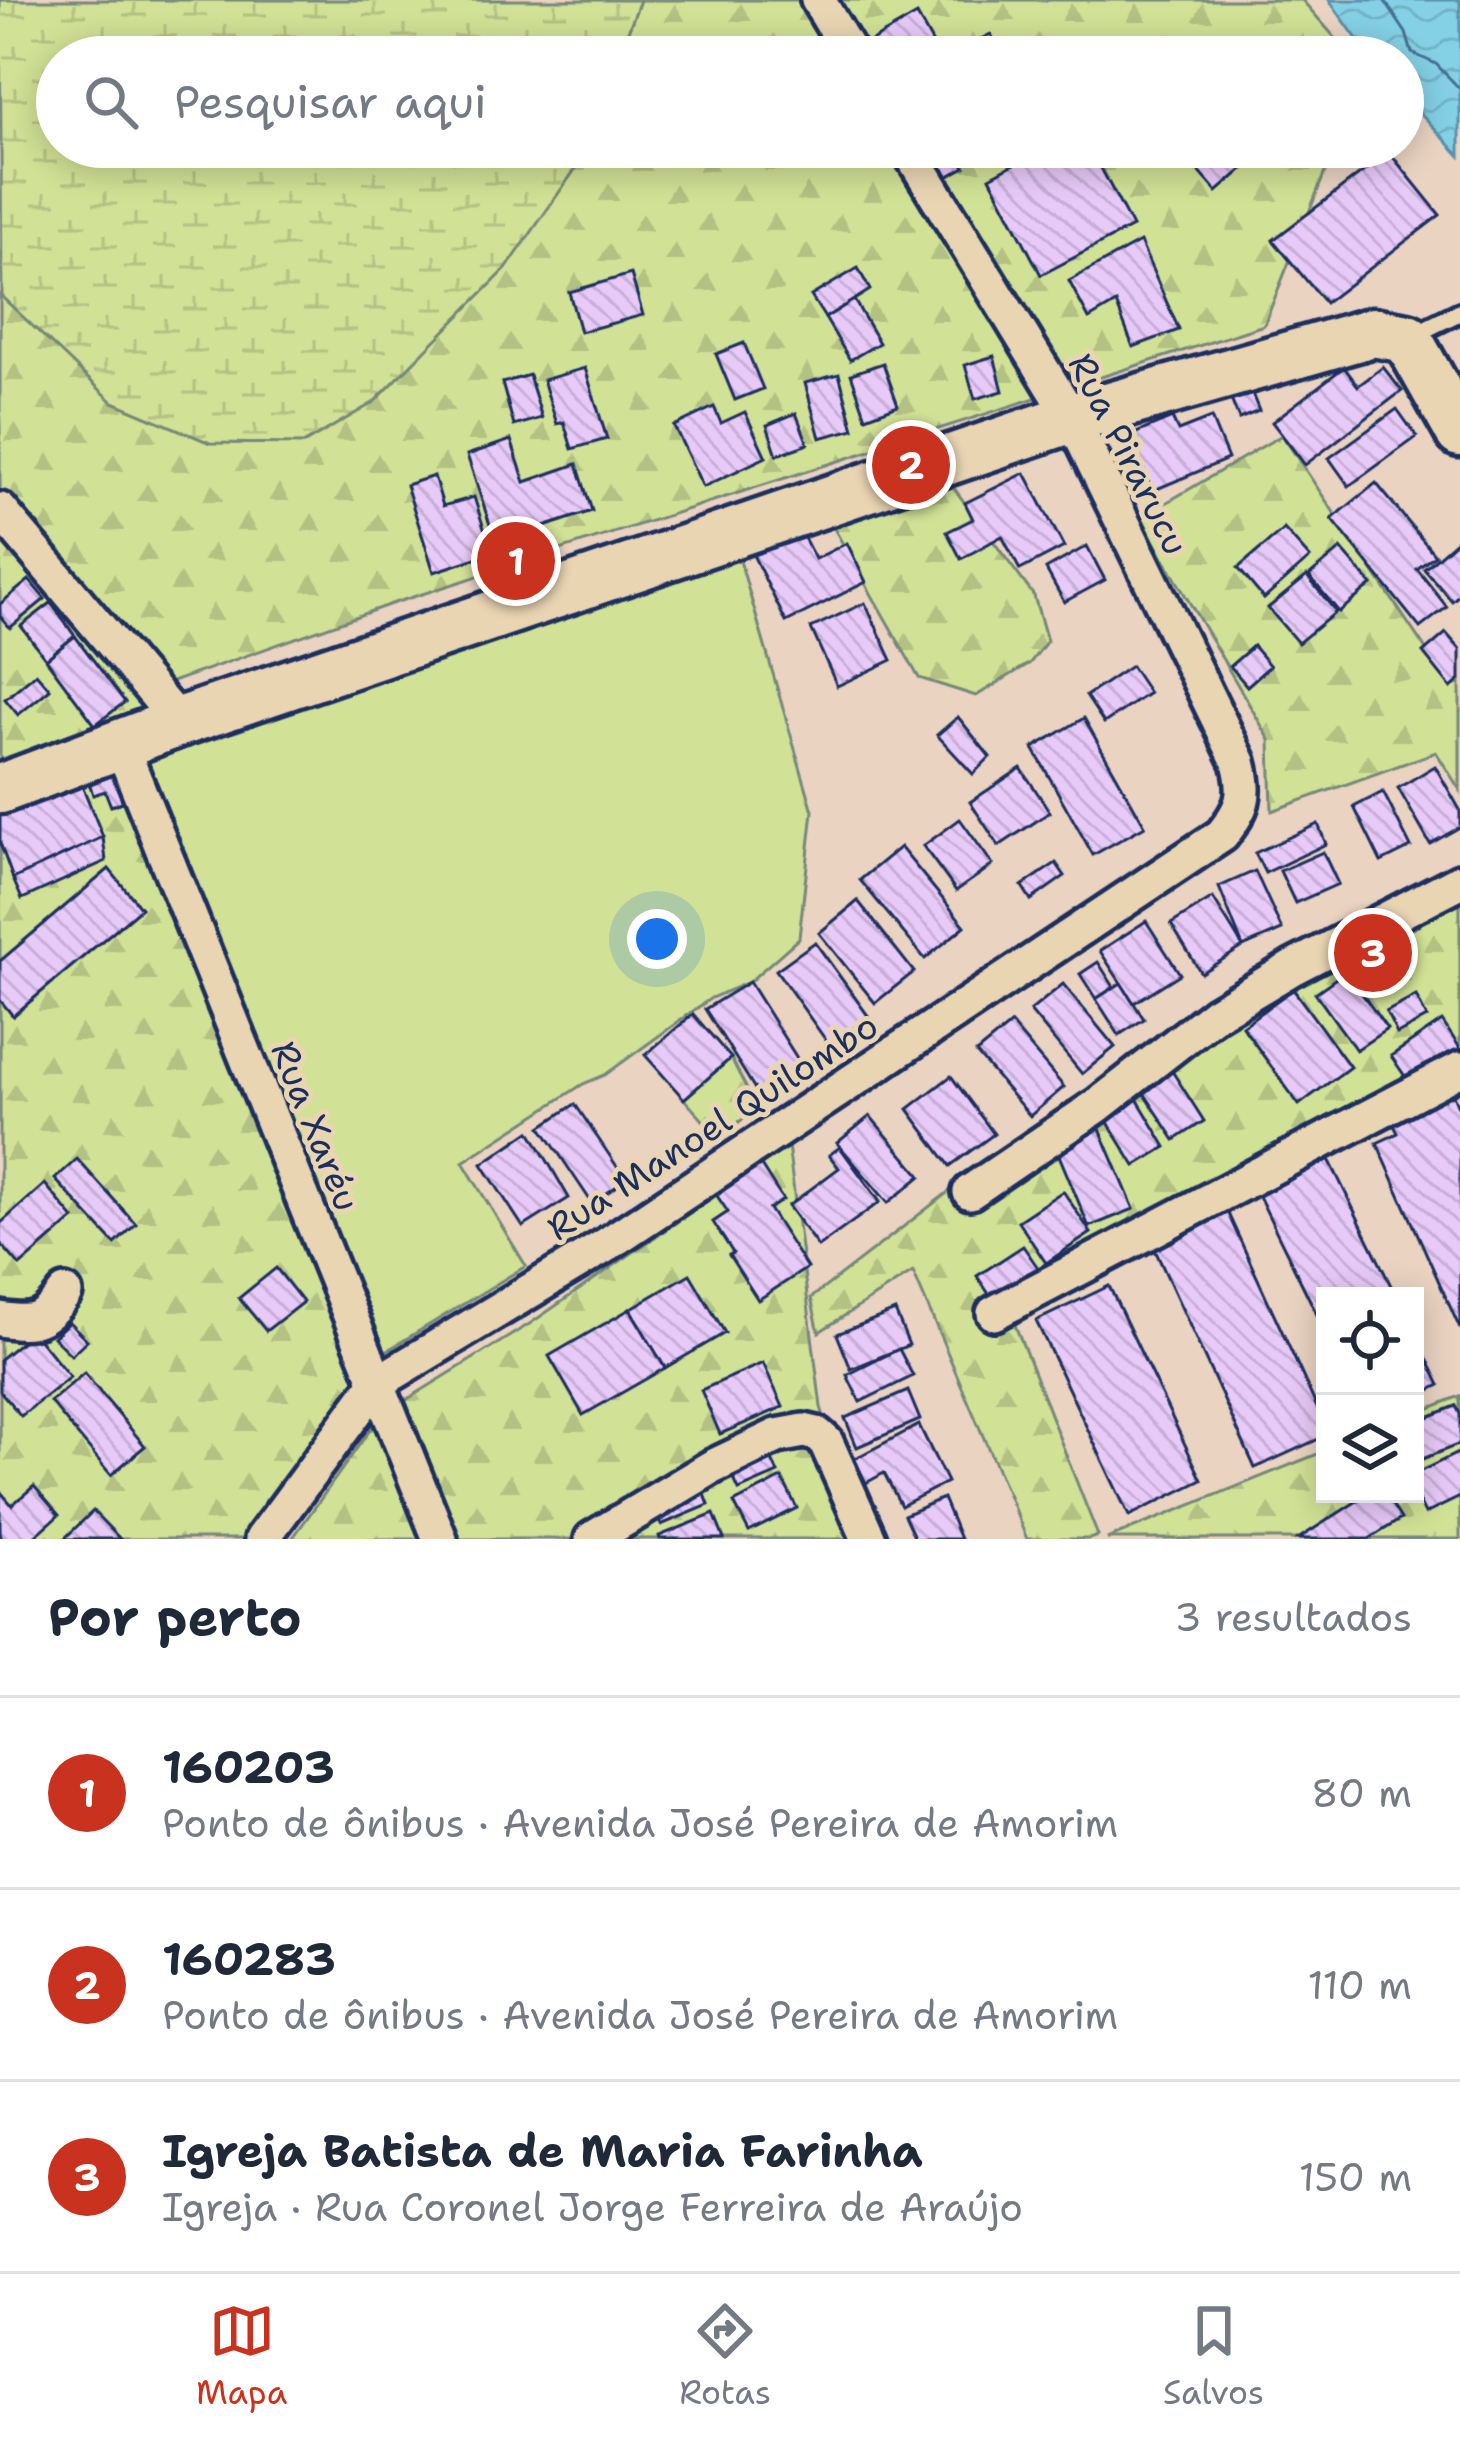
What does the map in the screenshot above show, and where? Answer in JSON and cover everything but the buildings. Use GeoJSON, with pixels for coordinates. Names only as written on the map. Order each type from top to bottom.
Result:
{"type":"FeatureCollection","features":[{"type":"Feature","properties":{"kind":"main road"},"geometry":{"type":"LineString","coordinates":[[0,789],[179,722],[1072,418],[1373,332],[1407,338],[1460,432]]}},
{"type":"Feature","properties":{"kind":"street"},"geometry":{"type":"LineString","coordinates":[[818,0],[839,36]]}},
{"type":"Feature","properties":{"kind":"street","name":"Rua Pirarucu"},"geometry":{"type":"LineString","coordinates":[[920,168],[1072,418],[1239,762],[1245,787],[1240,813]]}},
{"type":"Feature","properties":{"kind":"street"},"geometry":{"type":"LineString","coordinates":[[0,510],[179,722]]}},
{"type":"Feature","properties":{"kind":"street","name":"Rua Xaréu"},"geometry":{"type":"LineString","coordinates":[[120,743],[440,1539]]}},
{"type":"Feature","properties":{"kind":"street","name":"Rua Manoel Quilombo"},"geometry":{"type":"LineString","coordinates":[[262,1539],[377,1383],[603,1247],[1222,835],[1240,813]]}},
{"type":"Feature","properties":{"kind":"street"},"geometry":{"type":"LineString","coordinates":[[970,1192],[1097,1106],[1215,1014],[1460,880]]}},
{"type":"Feature","properties":{"kind":"street"},"geometry":{"type":"LineString","coordinates":[[994,1312],[1460,1069]]}},
{"type":"Feature","properties":{"kind":"street"},"geometry":{"type":"LineString","coordinates":[[0,1320],[28,1323],[49,1315],[65,1293]]}},
{"type":"Feature","properties":{"kind":"street"},"geometry":{"type":"LineString","coordinates":[[592,1539],[712,1467],[777,1436],[804,1431],[817,1434],[832,1452],[869,1539]]}},
{"type":"Feature","properties":{"kind":"lane"},"geometry":{"type":"LineString","coordinates":[[1407,338],[1460,311]]}},
{"type":"Feature","properties":{"kind":"green space"},"geometry":{"type":"Polygon","coordinates":[[[0,0],[640,0],[626,36],[36,36],[36,168],[576,168],[506,269],[373,403],[303,444],[210,443],[113,402],[2,297],[0,0]]]}},
{"type":"Feature","properties":{"kind":"green space"},"geometry":{"type":"Polygon","coordinates":[[[640,0],[1302,0],[1334,36],[626,36],[640,0]]]}},
{"type":"Feature","properties":{"kind":"green space"},"geometry":{"type":"Polygon","coordinates":[[[576,168],[1327,168],[1264,325],[394,603],[161,686],[0,489],[0,293],[373,403],[493,281],[576,168]]]}},
{"type":"Feature","properties":{"kind":"green space"},"geometry":{"type":"Polygon","coordinates":[[[1282,435],[1451,687],[1460,683],[1460,790],[1436,752],[1272,811],[1270,740],[1140,518],[1282,435]]]}},
{"type":"Feature","properties":{"kind":"green space"},"geometry":{"type":"Polygon","coordinates":[[[953,487],[1034,596],[1047,641],[1030,663],[976,696],[919,678],[827,516],[953,487]]]}},
{"type":"Feature","properties":{"kind":"green space"},"geometry":{"type":"Polygon","coordinates":[[[0,532],[146,711],[0,761],[0,532]]]}},
{"type":"Feature","properties":{"kind":"green space"},"geometry":{"type":"Polygon","coordinates":[[[736,547],[813,811],[799,938],[749,982],[711,998],[605,1075],[583,1084],[463,1162],[526,1266],[378,1356],[130,749],[736,547]]]}},
{"type":"Feature","properties":{"kind":"green space"},"geometry":{"type":"Polygon","coordinates":[[[114,755],[374,1390],[258,1539],[0,1539],[0,798],[114,755]]]}},
{"type":"Feature","properties":{"kind":"green space"},"geometry":{"type":"Polygon","coordinates":[[[1460,896],[1460,1051],[1086,1250],[1015,1325],[1098,1536],[1027,1539],[913,1272],[819,1332],[811,1298],[973,1173],[1223,1019],[1460,896]]]}},
{"type":"Feature","properties":{"kind":"green space"},"geometry":{"type":"Polygon","coordinates":[[[731,1058],[757,1109],[718,1137],[684,1099],[731,1058]]]}},
{"type":"Feature","properties":{"kind":"green space"},"geometry":{"type":"Polygon","coordinates":[[[788,1145],[821,1407],[862,1539],[292,1539],[380,1416],[531,1323],[788,1145]]]}},
{"type":"Feature","properties":{"kind":"green space"},"geometry":{"type":"Polygon","coordinates":[[[1460,1396],[1460,1539],[1107,1539],[1316,1455],[1316,1503],[1424,1503],[1424,1410],[1460,1396]]]}},
{"type":"Feature","properties":{"kind":"water"},"geometry":{"type":"Polygon","coordinates":[[[1329,0],[1460,0],[1460,156],[1424,117],[1424,36],[1355,36],[1329,0]]]}},
{"type":"Feature","properties":{"kind":"place","name":"160283"},"geometry":{"type":"Point","coordinates":[911,465]}},
{"type":"Feature","properties":{"kind":"place","name":"160203"},"geometry":{"type":"Point","coordinates":[516,561]}},
{"type":"Feature","properties":{"kind":"place","name":"Igreja Batista de Maria Farinha"},"geometry":{"type":"Point","coordinates":[1373,953]}}]}
